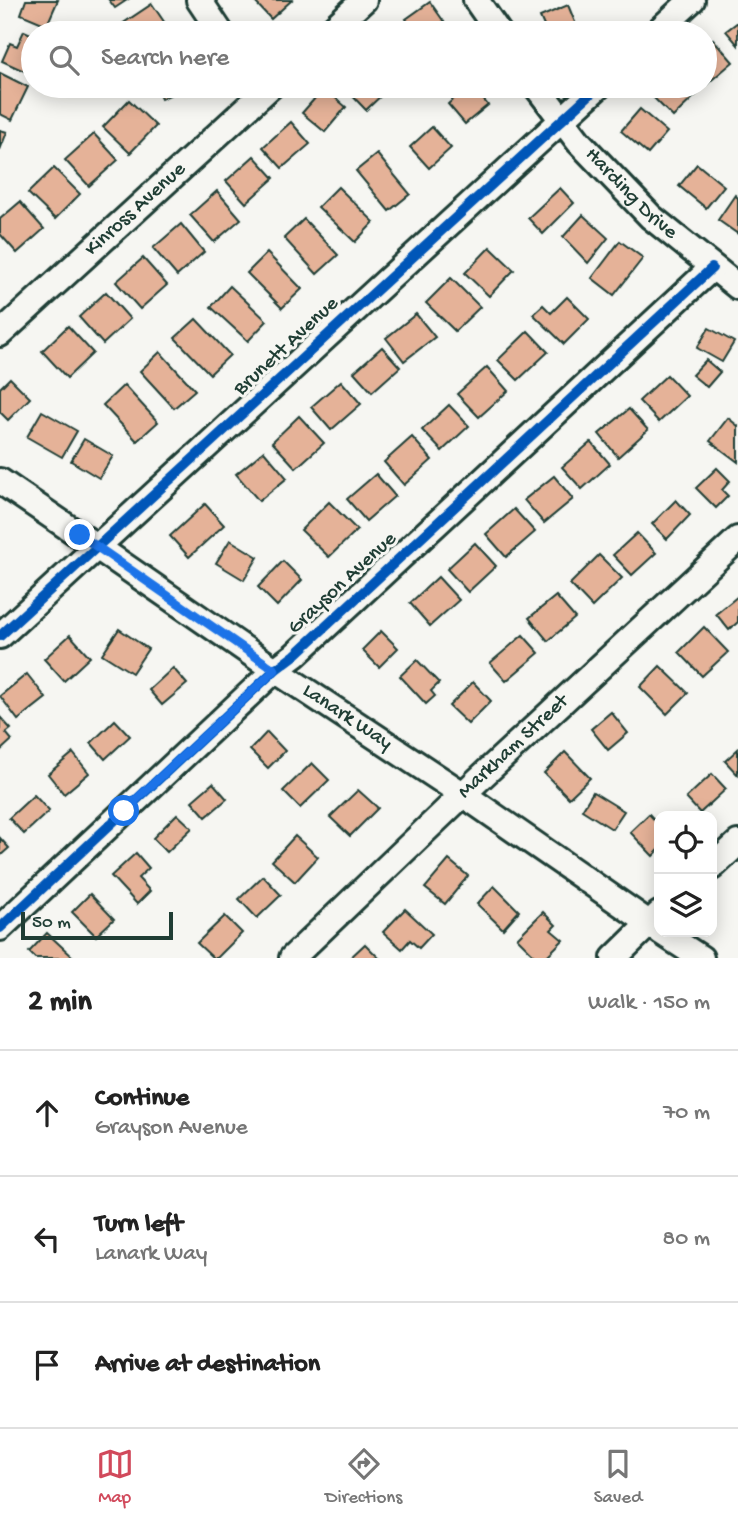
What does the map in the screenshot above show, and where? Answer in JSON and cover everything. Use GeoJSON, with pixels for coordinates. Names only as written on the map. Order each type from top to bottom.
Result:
{"type":"FeatureCollection","features":[{"type":"Feature","properties":{"kind":"street"},"geometry":{"type":"LineString","coordinates":[[199,0],[213,21]]}},
{"type":"Feature","properties":{"kind":"street"},"geometry":{"type":"LineString","coordinates":[[341,21],[364,0]]}},
{"type":"Feature","properties":{"kind":"street"},"geometry":{"type":"LineString","coordinates":[[476,0],[491,21]]}},
{"type":"Feature","properties":{"kind":"street"},"geometry":{"type":"LineString","coordinates":[[669,21],[692,0]]}},
{"type":"Feature","properties":{"kind":"street","name":"Kinross Avenue"},"geometry":{"type":"LineString","coordinates":[[0,334],[252,98]]}},
{"type":"Feature","properties":{"kind":"street","name":"Harding Drive"},"geometry":{"type":"LineString","coordinates":[[545,98],[579,142],[651,218],[738,287]]}},
{"type":"Feature","properties":{"kind":"street","name":"Brunett Avenue"},"geometry":{"type":"LineString","coordinates":[[0,636],[586,98]]}},
{"type":"Feature","properties":{"kind":"street","name":"Grayson Avenue"},"geometry":{"type":"LineString","coordinates":[[0,928],[275,670],[295,655],[712,268]]}},
{"type":"Feature","properties":{"kind":"street","name":"Lanark Way"},"geometry":{"type":"LineString","coordinates":[[0,481],[275,670],[654,923]]}},
{"type":"Feature","properties":{"kind":"street","name":"Markham Street"},"geometry":{"type":"LineString","coordinates":[[292,958],[738,539]]}},
{"type":"Feature","properties":{"kind":"street"},"geometry":{"type":"LineString","coordinates":[[717,862],[738,843]]}},
{"type":"Feature","properties":{"kind":"street"},"geometry":{"type":"LineString","coordinates":[[614,958],[654,927]]}},
{"type":"Feature","properties":{"kind":"street","name":"Lanark Way"},"geometry":{"type":"LineString","coordinates":[[673,937],[701,958]]}},
{"type":"Feature","properties":{"kind":"building"},"geometry":{"type":"Polygon","coordinates":[[[26,0],[58,0],[49,21],[38,21],[21,14],[26,0]]]}},
{"type":"Feature","properties":{"kind":"building"},"geometry":{"type":"Polygon","coordinates":[[[109,0],[127,0],[115,8],[109,0]]]}},
{"type":"Feature","properties":{"kind":"building"},"geometry":{"type":"Polygon","coordinates":[[[253,0],[292,0],[271,19],[253,0]]]}},
{"type":"Feature","properties":{"kind":"building"},"geometry":{"type":"Polygon","coordinates":[[[430,2],[443,21],[407,21],[406,19],[430,2]]]}},
{"type":"Feature","properties":{"kind":"building"},"geometry":{"type":"Polygon","coordinates":[[[152,4],[164,21],[126,21],[152,4]]]}},
{"type":"Feature","properties":{"kind":"building"},"geometry":{"type":"Polygon","coordinates":[[[568,5],[575,21],[542,21],[540,17],[568,5]]]}},
{"type":"Feature","properties":{"kind":"building"},"geometry":{"type":"Polygon","coordinates":[[[738,22],[738,45],[726,31],[738,22]]]}},
{"type":"Feature","properties":{"kind":"building"},"geometry":{"type":"Polygon","coordinates":[[[21,37],[21,70],[2,61],[10,43],[17,46],[21,37]]]}},
{"type":"Feature","properties":{"kind":"building"},"geometry":{"type":"Polygon","coordinates":[[[717,44],[733,62],[717,76],[717,44]]]}},
{"type":"Feature","properties":{"kind":"building"},"geometry":{"type":"Polygon","coordinates":[[[0,73],[21,84],[23,98],[12,120],[0,114],[0,73]]]}},
{"type":"Feature","properties":{"kind":"building"},"geometry":{"type":"Polygon","coordinates":[[[315,98],[336,98],[346,107],[325,132],[302,113],[315,98]]]}},
{"type":"Feature","properties":{"kind":"building"},"geometry":{"type":"Polygon","coordinates":[[[354,98],[379,98],[366,110],[354,98]]]}},
{"type":"Feature","properties":{"kind":"building"},"geometry":{"type":"Polygon","coordinates":[[[455,98],[482,98],[488,105],[465,124],[448,104],[455,98]]]}},
{"type":"Feature","properties":{"kind":"building"},"geometry":{"type":"Polygon","coordinates":[[[654,98],[693,98],[673,117],[654,98]]]}},
{"type":"Feature","properties":{"kind":"building"},"geometry":{"type":"Polygon","coordinates":[[[129,100],[156,126],[130,153],[103,127],[129,100]]]}},
{"type":"Feature","properties":{"kind":"building"},"geometry":{"type":"Polygon","coordinates":[[[640,109],[667,132],[648,154],[621,131],[640,109]]]}},
{"type":"Feature","properties":{"kind":"building"},"geometry":{"type":"Polygon","coordinates":[[[291,122],[310,144],[282,168],[263,147],[291,122]]]}},
{"type":"Feature","properties":{"kind":"building"},"geometry":{"type":"Polygon","coordinates":[[[432,127],[451,148],[429,168],[410,147],[432,127]]]}},
{"type":"Feature","properties":{"kind":"building"},"geometry":{"type":"Polygon","coordinates":[[[0,130],[7,132],[0,150],[0,130]]]}},
{"type":"Feature","properties":{"kind":"building"},"geometry":{"type":"Polygon","coordinates":[[[94,134],[118,160],[89,186],[65,160],[94,134]]]}},
{"type":"Feature","properties":{"kind":"building"},"geometry":{"type":"Polygon","coordinates":[[[377,154],[410,194],[389,211],[356,171],[377,154]]]}},
{"type":"Feature","properties":{"kind":"building"},"geometry":{"type":"Polygon","coordinates":[[[254,156],[274,178],[246,203],[226,181],[254,156]]]}},
{"type":"Feature","properties":{"kind":"building"},"geometry":{"type":"Polygon","coordinates":[[[697,164],[724,186],[706,208],[679,186],[697,164]]]}},
{"type":"Feature","properties":{"kind":"building"},"geometry":{"type":"Polygon","coordinates":[[[54,168],[80,194],[55,219],[28,193],[54,168]]]}},
{"type":"Feature","properties":{"kind":"building"},"geometry":{"type":"Polygon","coordinates":[[[338,187],[374,222],[355,242],[318,207],[338,187]]]}},
{"type":"Feature","properties":{"kind":"building"},"geometry":{"type":"Polygon","coordinates":[[[560,188],[574,203],[543,234],[528,218],[560,188]]]}},
{"type":"Feature","properties":{"kind":"building"},"geometry":{"type":"Polygon","coordinates":[[[217,191],[241,219],[214,242],[190,215],[217,191]]]}},
{"type":"Feature","properties":{"kind":"building"},"geometry":{"type":"Polygon","coordinates":[[[735,195],[738,198],[738,234],[718,220],[735,195]]]}},
{"type":"Feature","properties":{"kind":"building"},"geometry":{"type":"Polygon","coordinates":[[[20,202],[44,229],[17,253],[0,234],[0,219],[20,202]]]}},
{"type":"Feature","properties":{"kind":"building"},"geometry":{"type":"Polygon","coordinates":[[[583,215],[608,238],[588,263],[563,237],[583,215]]]}},
{"type":"Feature","properties":{"kind":"building"},"geometry":{"type":"Polygon","coordinates":[[[304,219],[338,255],[317,274],[284,238],[304,219]]]}},
{"type":"Feature","properties":{"kind":"building"},"geometry":{"type":"Polygon","coordinates":[[[181,224],[204,252],[177,276],[153,248],[181,224]]]}},
{"type":"Feature","properties":{"kind":"building"},"geometry":{"type":"Polygon","coordinates":[[[620,241],[643,258],[614,295],[592,278],[620,241]]]}},
{"type":"Feature","properties":{"kind":"building"},"geometry":{"type":"Polygon","coordinates":[[[490,247],[514,270],[489,296],[465,273],[490,247]]]}},
{"type":"Feature","properties":{"kind":"building"},"geometry":{"type":"Polygon","coordinates":[[[267,253],[302,289],[282,308],[247,273],[267,253]]]}},
{"type":"Feature","properties":{"kind":"building"},"geometry":{"type":"Polygon","coordinates":[[[143,258],[167,285],[140,309],[116,282],[143,258]]]}},
{"type":"Feature","properties":{"kind":"building"},"geometry":{"type":"Polygon","coordinates":[[[451,278],[480,307],[455,331],[426,303],[451,278]]]}},
{"type":"Feature","properties":{"kind":"building"},"geometry":{"type":"Polygon","coordinates":[[[230,286],[267,321],[248,341],[211,307],[230,286]]]}},
{"type":"Feature","properties":{"kind":"building"},"geometry":{"type":"Polygon","coordinates":[[[106,292],[130,319],[103,344],[79,317],[106,292]]]}},
{"type":"Feature","properties":{"kind":"building"},"geometry":{"type":"Polygon","coordinates":[[[567,297],[589,319],[564,344],[533,314],[543,305],[551,313],[567,297]]]}},
{"type":"Feature","properties":{"kind":"building"},"geometry":{"type":"Polygon","coordinates":[[[416,314],[435,337],[404,361],[386,338],[416,314]]]}},
{"type":"Feature","properties":{"kind":"building"},"geometry":{"type":"Polygon","coordinates":[[[196,319],[230,355],[210,374],[175,338],[196,319]]]}},
{"type":"Feature","properties":{"kind":"building"},"geometry":{"type":"Polygon","coordinates":[[[68,326],[93,353],[67,378],[42,351],[68,326]]]}},
{"type":"Feature","properties":{"kind":"building"},"geometry":{"type":"Polygon","coordinates":[[[709,328],[734,342],[722,362],[697,348],[709,328]]]}},
{"type":"Feature","properties":{"kind":"building"},"geometry":{"type":"Polygon","coordinates":[[[528,331],[548,352],[518,380],[498,360],[528,331]]]}},
{"type":"Feature","properties":{"kind":"building"},"geometry":{"type":"Polygon","coordinates":[[[382,347],[400,367],[372,392],[354,372],[382,347]]]}},
{"type":"Feature","properties":{"kind":"building"},"geometry":{"type":"Polygon","coordinates":[[[160,352],[195,390],[174,408],[140,371],[160,352]]]}},
{"type":"Feature","properties":{"kind":"building"},"geometry":{"type":"Polygon","coordinates":[[[706,360],[720,372],[707,387],[692,375],[706,360]]]}},
{"type":"Feature","properties":{"kind":"building"},"geometry":{"type":"Polygon","coordinates":[[[487,367],[508,391],[479,417],[457,394],[487,367]]]}},
{"type":"Feature","properties":{"kind":"building"},"geometry":{"type":"Polygon","coordinates":[[[667,375],[687,396],[659,422],[639,401],[667,375]]]}},
{"type":"Feature","properties":{"kind":"building"},"geometry":{"type":"Polygon","coordinates":[[[10,378],[30,398],[8,420],[0,412],[0,388],[10,378]]]}},
{"type":"Feature","properties":{"kind":"building"},"geometry":{"type":"Polygon","coordinates":[[[341,381],[361,404],[331,430],[311,407],[341,381]]]}},
{"type":"Feature","properties":{"kind":"building"},"geometry":{"type":"Polygon","coordinates":[[[124,385],[158,422],[137,441],[103,405],[124,385]]]}},
{"type":"Feature","properties":{"kind":"building"},"geometry":{"type":"Polygon","coordinates":[[[449,405],[469,426],[442,451],[422,430],[449,405]]]}},
{"type":"Feature","properties":{"kind":"building"},"geometry":{"type":"Polygon","coordinates":[[[629,409],[648,430],[618,457],[599,434],[629,409]]]}},
{"type":"Feature","properties":{"kind":"building"},"geometry":{"type":"Polygon","coordinates":[[[42,411],[77,431],[62,457],[27,437],[42,411]]]}},
{"type":"Feature","properties":{"kind":"building"},"geometry":{"type":"Polygon","coordinates":[[[299,416],[324,443],[296,468],[272,442],[299,416]]]}},
{"type":"Feature","properties":{"kind":"building"},"geometry":{"type":"Polygon","coordinates":[[[728,418],[738,426],[738,462],[710,441],[728,418]]]}},
{"type":"Feature","properties":{"kind":"building"},"geometry":{"type":"Polygon","coordinates":[[[412,437],[432,460],[404,485],[384,462],[412,437]]]}},
{"type":"Feature","properties":{"kind":"building"},"geometry":{"type":"Polygon","coordinates":[[[84,439],[113,456],[99,478],[71,461],[84,439]]]}},
{"type":"Feature","properties":{"kind":"building"},"geometry":{"type":"Polygon","coordinates":[[[591,442],[610,464],[582,489],[562,467],[591,442]]]}},
{"type":"Feature","properties":{"kind":"building"},"geometry":{"type":"Polygon","coordinates":[[[264,451],[287,478],[259,501],[236,474],[264,451]]]}},
{"type":"Feature","properties":{"kind":"building"},"geometry":{"type":"Polygon","coordinates":[[[717,468],[730,481],[722,490],[728,496],[716,508],[696,488],[717,468]]]}},
{"type":"Feature","properties":{"kind":"building"},"geometry":{"type":"Polygon","coordinates":[[[376,474],[395,496],[366,521],[347,499],[376,474]]]}},
{"type":"Feature","properties":{"kind":"building"},"geometry":{"type":"Polygon","coordinates":[[[554,476],[573,499],[544,523],[524,500],[554,476]]]}},
{"type":"Feature","properties":{"kind":"building"},"geometry":{"type":"Polygon","coordinates":[[[676,500],[690,515],[667,539],[652,524],[676,500]]]}},
{"type":"Feature","properties":{"kind":"building"},"geometry":{"type":"Polygon","coordinates":[[[329,502],[357,530],[329,557],[301,530],[329,502]]]}},
{"type":"Feature","properties":{"kind":"building"},"geometry":{"type":"Polygon","coordinates":[[[205,504],[224,525],[189,557],[170,536],[205,504]]]}},
{"type":"Feature","properties":{"kind":"building"},"geometry":{"type":"Polygon","coordinates":[[[514,509],[535,532],[506,557],[486,534],[514,509]]]}},
{"type":"Feature","properties":{"kind":"building"},"geometry":{"type":"Polygon","coordinates":[[[637,533],[656,553],[632,575],[613,555],[637,533]]]}},
{"type":"Feature","properties":{"kind":"building"},"geometry":{"type":"Polygon","coordinates":[[[230,540],[258,557],[244,580],[216,563],[230,540]]]}},
{"type":"Feature","properties":{"kind":"building"},"geometry":{"type":"Polygon","coordinates":[[[475,543],[496,566],[468,592],[447,569],[475,543]]]}},
{"type":"Feature","properties":{"kind":"building"},"geometry":{"type":"Polygon","coordinates":[[[599,555],[622,578],[592,607],[570,584],[599,555]]]}},
{"type":"Feature","properties":{"kind":"building"},"geometry":{"type":"Polygon","coordinates":[[[283,561],[302,580],[277,606],[258,587],[283,561]]]}},
{"type":"Feature","properties":{"kind":"building"},"geometry":{"type":"Polygon","coordinates":[[[438,577],[459,600],[430,626],[410,603],[438,577]]]}},
{"type":"Feature","properties":{"kind":"building"},"geometry":{"type":"Polygon","coordinates":[[[556,596],[575,618],[548,641],[529,618],[556,596]]]}},
{"type":"Feature","properties":{"kind":"building"},"geometry":{"type":"Polygon","coordinates":[[[738,596],[738,622],[729,630],[716,614],[738,596]]]}},
{"type":"Feature","properties":{"kind":"building"},"geometry":{"type":"Polygon","coordinates":[[[704,627],[728,652],[702,676],[679,652],[704,627]]]}},
{"type":"Feature","properties":{"kind":"building"},"geometry":{"type":"Polygon","coordinates":[[[119,629],[148,649],[132,673],[102,654],[119,629]]]}},
{"type":"Feature","properties":{"kind":"building"},"geometry":{"type":"Polygon","coordinates":[[[381,631],[398,648],[379,667],[362,650],[381,631]]]}},
{"type":"Feature","properties":{"kind":"building"},"geometry":{"type":"Polygon","coordinates":[[[70,635],[90,657],[64,681],[44,659],[70,635]]]}},
{"type":"Feature","properties":{"kind":"building"},"geometry":{"type":"Polygon","coordinates":[[[523,635],[539,653],[506,681],[490,663],[523,635]]]}},
{"type":"Feature","properties":{"kind":"building"},"geometry":{"type":"Polygon","coordinates":[[[417,660],[439,683],[431,691],[435,696],[426,704],[400,676],[417,660]]]}},
{"type":"Feature","properties":{"kind":"building"},"geometry":{"type":"Polygon","coordinates":[[[660,666],[688,693],[667,714],[640,687],[660,666]]]}},
{"type":"Feature","properties":{"kind":"building"},"geometry":{"type":"Polygon","coordinates":[[[173,668],[187,684],[162,705],[149,690],[173,668]]]}},
{"type":"Feature","properties":{"kind":"building"},"geometry":{"type":"Polygon","coordinates":[[[27,674],[46,698],[18,720],[0,696],[27,674]]]}},
{"type":"Feature","properties":{"kind":"building"},"geometry":{"type":"Polygon","coordinates":[[[473,682],[491,701],[468,724],[449,706],[473,682]]]}},
{"type":"Feature","properties":{"kind":"building"},"geometry":{"type":"Polygon","coordinates":[[[611,712],[628,733],[608,750],[591,729],[611,712]]]}},
{"type":"Feature","properties":{"kind":"building"},"geometry":{"type":"Polygon","coordinates":[[[0,717],[11,729],[6,733],[12,740],[0,751],[0,717]]]}},
{"type":"Feature","properties":{"kind":"building"},"geometry":{"type":"Polygon","coordinates":[[[115,720],[130,736],[105,759],[91,743],[115,720]]]}},
{"type":"Feature","properties":{"kind":"building"},"geometry":{"type":"Polygon","coordinates":[[[267,732],[285,751],[268,768],[250,750],[267,732]]]}},
{"type":"Feature","properties":{"kind":"building"},"geometry":{"type":"Polygon","coordinates":[[[738,749],[738,775],[725,761],[738,749]]]}},
{"type":"Feature","properties":{"kind":"building"},"geometry":{"type":"Polygon","coordinates":[[[565,752],[590,778],[569,798],[544,773],[565,752]]]}},
{"type":"Feature","properties":{"kind":"building"},"geometry":{"type":"Polygon","coordinates":[[[73,753],[89,773],[64,794],[48,774],[73,753]]]}},
{"type":"Feature","properties":{"kind":"building"},"geometry":{"type":"Polygon","coordinates":[[[312,763],[329,780],[300,808],[283,791],[312,763]]]}},
{"type":"Feature","properties":{"kind":"building"},"geometry":{"type":"Polygon","coordinates":[[[712,774],[726,789],[702,811],[698,811],[686,798],[712,774]]]}},
{"type":"Feature","properties":{"kind":"building"},"geometry":{"type":"Polygon","coordinates":[[[213,783],[227,799],[206,817],[192,801],[213,783]]]}},
{"type":"Feature","properties":{"kind":"building"},"geometry":{"type":"Polygon","coordinates":[[[358,790],[378,808],[350,836],[330,817],[358,790]]]}},
{"type":"Feature","properties":{"kind":"building"},"geometry":{"type":"Polygon","coordinates":[[[593,792],[624,811],[612,829],[582,810],[593,792]]]}},
{"type":"Feature","properties":{"kind":"building"},"geometry":{"type":"Polygon","coordinates":[[[34,795],[49,811],[24,834],[9,818],[34,795]]]}},
{"type":"Feature","properties":{"kind":"building"},"geometry":{"type":"Polygon","coordinates":[[[177,814],[192,828],[167,852],[153,838],[177,814]]]}},
{"type":"Feature","properties":{"kind":"building"},"geometry":{"type":"Polygon","coordinates":[[[649,814],[654,820],[653,856],[630,832],[649,814]]]}},
{"type":"Feature","properties":{"kind":"building"},"geometry":{"type":"Polygon","coordinates":[[[295,836],[318,857],[295,882],[272,861],[295,836]]]}},
{"type":"Feature","properties":{"kind":"building"},"geometry":{"type":"Polygon","coordinates":[[[0,838],[9,848],[0,856],[0,838]]]}},
{"type":"Feature","properties":{"kind":"building"},"geometry":{"type":"Polygon","coordinates":[[[136,853],[149,868],[138,878],[150,891],[137,904],[111,876],[136,853]]]}},
{"type":"Feature","properties":{"kind":"building"},"geometry":{"type":"Polygon","coordinates":[[[449,860],[468,876],[445,904],[425,888],[449,860]]]}},
{"type":"Feature","properties":{"kind":"building"},"geometry":{"type":"Polygon","coordinates":[[[263,876],[281,895],[257,918],[239,899],[263,876]]]}},
{"type":"Feature","properties":{"kind":"building"},"geometry":{"type":"Polygon","coordinates":[[[494,886],[519,911],[503,929],[477,904],[494,886]]]}},
{"type":"Feature","properties":{"kind":"building"},"geometry":{"type":"Polygon","coordinates":[[[90,894],[114,919],[96,936],[72,912],[90,894]]]}},
{"type":"Feature","properties":{"kind":"building"},"geometry":{"type":"Polygon","coordinates":[[[405,909],[432,934],[419,948],[410,940],[402,949],[383,932],[405,909]]]}},
{"type":"Feature","properties":{"kind":"building"},"geometry":{"type":"Polygon","coordinates":[[[543,912],[556,925],[551,930],[563,940],[545,958],[537,958],[517,938],[543,912]]]}},
{"type":"Feature","properties":{"kind":"building"},"geometry":{"type":"Polygon","coordinates":[[[225,916],[242,933],[217,958],[213,958],[197,943],[225,916]]]}},
{"type":"Feature","properties":{"kind":"building"},"geometry":{"type":"Polygon","coordinates":[[[47,933],[73,957],[35,958],[29,952],[47,933]]]}},
{"type":"Feature","properties":{"kind":"building"},"geometry":{"type":"Polygon","coordinates":[[[365,944],[379,958],[350,958],[365,944]]]}},
{"type":"Feature","properties":{"kind":"cycle path"},"geometry":{"type":"LineString","coordinates":[[0,636],[586,98]]}},
{"type":"Feature","properties":{"kind":"cycle path"},"geometry":{"type":"LineString","coordinates":[[0,928],[275,670],[295,655],[712,268]]}},
{"type":"Feature","properties":{"kind":"route"},"geometry":{"type":"LineString","coordinates":[[80,535],[275,670],[124,811]]}}]}
